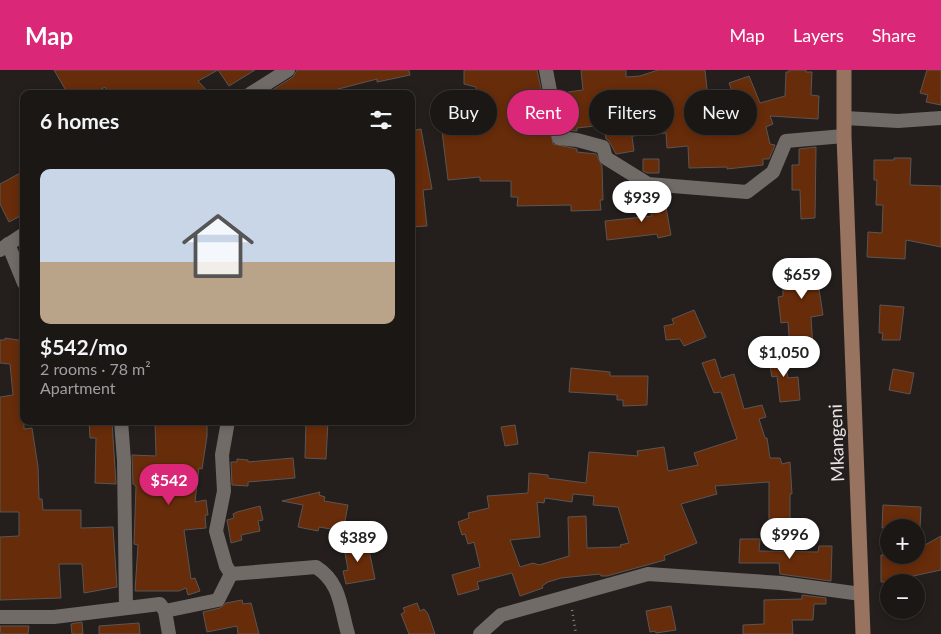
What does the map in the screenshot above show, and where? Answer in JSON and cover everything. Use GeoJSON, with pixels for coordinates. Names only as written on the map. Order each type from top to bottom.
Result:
{"type":"FeatureCollection","features":[{"type":"Feature","properties":{"kind":"street"},"geometry":{"type":"LineString","coordinates":[[256,90],[288,70]]}},
{"type":"Feature","properties":{"kind":"street"},"geometry":{"type":"LineString","coordinates":[[546,70],[559,138],[577,140],[604,147],[606,158],[648,184],[747,192],[773,172],[786,141],[844,136]]}},
{"type":"Feature","properties":{"kind":"street","name":"Mkangeni"},"geometry":{"type":"LineString","coordinates":[[844,70],[844,136],[863,634]]}},
{"type":"Feature","properties":{"kind":"street"},"geometry":{"type":"LineString","coordinates":[[845,118],[898,121],[941,118]]}},
{"type":"Feature","properties":{"kind":"street"},"geometry":{"type":"LineString","coordinates":[[20,237],[4,247],[20,277]]}},
{"type":"Feature","properties":{"kind":"street"},"geometry":{"type":"LineString","coordinates":[[121,425],[124,461],[126,608]]}},
{"type":"Feature","properties":{"kind":"street"},"geometry":{"type":"LineString","coordinates":[[227,425],[222,455],[224,491],[216,531],[226,566],[231,574]]}},
{"type":"Feature","properties":{"kind":"street"},"geometry":{"type":"LineString","coordinates":[[231,574],[316,567],[325,572],[337,588],[348,634]]}},
{"type":"Feature","properties":{"kind":"street"},"geometry":{"type":"LineString","coordinates":[[165,611],[218,600],[231,574]]}},
{"type":"Feature","properties":{"kind":"street"},"geometry":{"type":"LineString","coordinates":[[480,634],[501,615],[648,574],[781,583],[861,594]]}},
{"type":"Feature","properties":{"kind":"street"},"geometry":{"type":"LineString","coordinates":[[0,617],[54,617],[160,604],[165,611],[169,634]]}},
{"type":"Feature","properties":{"kind":"path"},"geometry":{"type":"LineString","coordinates":[[570,596],[576,634]]}},
{"type":"Feature","properties":{"kind":"building"},"geometry":{"type":"Polygon","coordinates":[[[54,70],[218,70],[198,81],[206,90],[107,90],[105,87],[99,90],[66,90],[54,70]]]}},
{"type":"Feature","properties":{"kind":"building"},"geometry":{"type":"Polygon","coordinates":[[[218,70],[255,70],[229,86],[218,70]]]}},
{"type":"Feature","properties":{"kind":"building"},"geometry":{"type":"Polygon","coordinates":[[[297,70],[409,70],[410,75],[377,82],[377,79],[334,90],[274,90],[293,77],[297,70]]]}},
{"type":"Feature","properties":{"kind":"building"},"geometry":{"type":"Polygon","coordinates":[[[464,70],[537,70],[541,90],[507,90],[507,135],[551,135],[553,144],[577,149],[577,152],[596,154],[602,166],[603,200],[600,200],[601,210],[571,211],[571,205],[517,206],[518,197],[511,197],[511,181],[480,181],[480,177],[448,180],[442,135],[497,135],[497,90],[476,90],[476,87],[464,84],[464,70]]]}},
{"type":"Feature","properties":{"kind":"building"},"geometry":{"type":"Polygon","coordinates":[[[581,70],[626,70],[626,77],[640,76],[658,70],[705,70],[707,90],[684,90],[684,135],[757,135],[757,96],[760,103],[785,96],[786,72],[789,72],[789,70],[806,70],[806,72],[812,72],[811,95],[819,96],[818,119],[770,116],[773,124],[766,127],[770,144],[775,145],[769,159],[763,159],[763,165],[727,169],[727,167],[689,168],[688,146],[667,148],[666,135],[674,135],[674,90],[589,90],[589,127],[579,128],[579,91],[583,90],[581,70]]]}},
{"type":"Feature","properties":{"kind":"building"},"geometry":{"type":"Polygon","coordinates":[[[927,70],[941,70],[941,105],[926,102],[928,95],[920,93],[927,70]]]}},
{"type":"Feature","properties":{"kind":"building"},"geometry":{"type":"Polygon","coordinates":[[[749,76],[755,90],[732,90],[729,83],[749,76]]]}},
{"type":"Feature","properties":{"kind":"building"},"geometry":{"type":"Polygon","coordinates":[[[421,129],[432,189],[423,190],[427,226],[415,227],[415,130],[421,129]]]}},
{"type":"Feature","properties":{"kind":"building"},"geometry":{"type":"Polygon","coordinates":[[[605,135],[643,135],[632,136],[634,151],[616,154],[605,135]]]}},
{"type":"Feature","properties":{"kind":"building"},"geometry":{"type":"Polygon","coordinates":[[[816,147],[815,218],[801,219],[800,190],[792,190],[792,165],[799,165],[799,149],[816,147]]]}},
{"type":"Feature","properties":{"kind":"building"},"geometry":{"type":"Polygon","coordinates":[[[894,158],[911,158],[910,185],[941,186],[941,247],[906,240],[905,259],[867,257],[868,232],[882,233],[883,205],[876,205],[877,180],[874,180],[874,160],[894,160],[894,158]]]}},
{"type":"Feature","properties":{"kind":"building"},"geometry":{"type":"Polygon","coordinates":[[[643,159],[659,159],[659,173],[643,171],[643,159]]]}},
{"type":"Feature","properties":{"kind":"building"},"geometry":{"type":"Polygon","coordinates":[[[20,173],[20,216],[9,222],[0,204],[0,184],[20,173]]]}},
{"type":"Feature","properties":{"kind":"building"},"geometry":{"type":"Polygon","coordinates":[[[664,196],[671,235],[658,238],[657,234],[607,240],[605,221],[652,216],[648,199],[664,196]]]}},
{"type":"Feature","properties":{"kind":"building"},"geometry":{"type":"Polygon","coordinates":[[[817,258],[817,264],[826,264],[826,283],[818,283],[823,315],[811,317],[813,348],[790,349],[788,322],[781,323],[778,297],[783,296],[783,280],[788,280],[788,259],[817,258]]]}},
{"type":"Feature","properties":{"kind":"building"},"geometry":{"type":"Polygon","coordinates":[[[880,305],[904,307],[900,340],[882,340],[883,333],[879,333],[880,305]]]}},
{"type":"Feature","properties":{"kind":"building"},"geometry":{"type":"Polygon","coordinates":[[[694,310],[706,337],[684,346],[680,339],[666,340],[664,326],[674,324],[672,319],[694,310]]]}},
{"type":"Feature","properties":{"kind":"building"},"geometry":{"type":"Polygon","coordinates":[[[5,338],[20,340],[20,425],[24,425],[24,429],[32,428],[38,467],[39,499],[42,499],[43,510],[81,510],[81,528],[113,527],[117,587],[84,593],[82,564],[59,564],[61,598],[0,600],[0,537],[19,536],[19,512],[0,512],[0,397],[13,395],[10,364],[0,363],[0,340],[5,340],[5,338]]]}},
{"type":"Feature","properties":{"kind":"building"},"geometry":{"type":"Polygon","coordinates":[[[782,348],[788,378],[798,377],[800,400],[780,402],[777,376],[772,377],[768,357],[775,356],[774,349],[782,348]]]}},
{"type":"Feature","properties":{"kind":"building"},"geometry":{"type":"Polygon","coordinates":[[[715,359],[721,378],[734,374],[744,409],[762,405],[766,417],[759,419],[765,438],[767,438],[770,458],[780,458],[782,464],[790,462],[792,494],[790,494],[790,526],[769,526],[769,482],[715,486],[717,494],[681,504],[697,543],[664,556],[665,560],[607,576],[601,576],[600,574],[561,578],[548,582],[542,586],[543,588],[520,596],[512,573],[477,582],[479,589],[458,595],[452,575],[480,567],[474,542],[468,544],[465,534],[462,535],[458,522],[469,518],[468,513],[489,508],[487,496],[528,493],[529,473],[548,475],[548,478],[586,483],[589,452],[638,456],[637,451],[664,447],[668,471],[698,465],[694,453],[737,439],[721,392],[714,393],[702,363],[715,359]],[[573,494],[572,502],[545,498],[544,503],[537,502],[540,537],[510,540],[520,567],[533,563],[539,565],[569,556],[568,517],[586,516],[587,548],[621,547],[620,545],[629,543],[618,507],[593,505],[594,496],[573,494]]]}},
{"type":"Feature","properties":{"kind":"building"},"geometry":{"type":"Polygon","coordinates":[[[571,368],[610,372],[610,376],[648,376],[647,405],[623,406],[623,400],[617,400],[617,395],[569,392],[571,368]]]}},
{"type":"Feature","properties":{"kind":"building"},"geometry":{"type":"Polygon","coordinates":[[[893,369],[914,373],[910,394],[889,390],[893,369]]]}},
{"type":"Feature","properties":{"kind":"building"},"geometry":{"type":"Polygon","coordinates":[[[89,425],[112,425],[116,484],[95,483],[96,438],[90,438],[89,425]]]}},
{"type":"Feature","properties":{"kind":"building"},"geometry":{"type":"Polygon","coordinates":[[[155,425],[207,425],[202,469],[199,468],[195,502],[206,500],[208,515],[205,515],[206,528],[184,530],[191,579],[195,578],[200,591],[188,595],[186,588],[179,591],[135,591],[138,545],[134,544],[136,486],[133,484],[132,455],[156,456],[155,425]]]}},
{"type":"Feature","properties":{"kind":"building"},"geometry":{"type":"Polygon","coordinates":[[[306,425],[328,425],[326,459],[305,458],[306,425]]]}},
{"type":"Feature","properties":{"kind":"building"},"geometry":{"type":"Polygon","coordinates":[[[515,425],[518,444],[505,446],[501,427],[515,425]]]}},
{"type":"Feature","properties":{"kind":"building"},"geometry":{"type":"Polygon","coordinates":[[[293,458],[295,478],[248,482],[248,486],[232,485],[231,462],[237,462],[237,459],[248,460],[248,462],[293,458]]]}},
{"type":"Feature","properties":{"kind":"building"},"geometry":{"type":"Polygon","coordinates":[[[320,492],[319,495],[325,497],[324,501],[348,505],[343,531],[319,527],[318,531],[298,527],[303,505],[282,501],[320,492]]]}},
{"type":"Feature","properties":{"kind":"building"},"geometry":{"type":"Polygon","coordinates":[[[883,505],[921,507],[920,519],[882,519],[883,505]]]}},
{"type":"Feature","properties":{"kind":"building"},"geometry":{"type":"Polygon","coordinates":[[[260,506],[263,520],[258,521],[260,531],[241,535],[242,540],[231,543],[227,520],[234,518],[233,514],[237,512],[260,506]]]}},
{"type":"Feature","properties":{"kind":"building"},"geometry":{"type":"Polygon","coordinates":[[[941,536],[941,570],[922,574],[881,574],[881,564],[925,564],[925,545],[941,536]]]}},
{"type":"Feature","properties":{"kind":"building"},"geometry":{"type":"Polygon","coordinates":[[[357,539],[358,542],[361,541],[363,551],[369,550],[375,579],[346,584],[343,571],[348,570],[343,542],[357,539]]]}},
{"type":"Feature","properties":{"kind":"building"},"geometry":{"type":"Polygon","coordinates":[[[740,539],[760,539],[759,551],[818,552],[819,546],[832,546],[831,581],[780,574],[779,563],[739,563],[740,539]]]}},
{"type":"Feature","properties":{"kind":"building"},"geometry":{"type":"Polygon","coordinates":[[[802,595],[826,598],[826,604],[814,604],[813,620],[792,620],[793,634],[743,634],[743,625],[764,624],[764,600],[802,599],[802,595]]]}},
{"type":"Feature","properties":{"kind":"building"},"geometry":{"type":"Polygon","coordinates":[[[242,600],[243,604],[251,603],[259,634],[238,634],[237,626],[207,632],[203,612],[220,608],[226,603],[242,600]]]}},
{"type":"Feature","properties":{"kind":"building"},"geometry":{"type":"Polygon","coordinates":[[[417,603],[420,611],[424,609],[428,614],[435,634],[409,634],[401,614],[405,612],[403,608],[417,603]]]}},
{"type":"Feature","properties":{"kind":"building"},"geometry":{"type":"Polygon","coordinates":[[[671,606],[676,630],[650,632],[646,611],[671,606]]]}},
{"type":"Feature","properties":{"kind":"building"},"geometry":{"type":"Polygon","coordinates":[[[82,622],[83,634],[72,634],[71,624],[82,622]]]}},
{"type":"Feature","properties":{"kind":"building"},"geometry":{"type":"Polygon","coordinates":[[[139,623],[140,634],[99,634],[99,626],[139,623]]]}},
{"type":"Feature","properties":{"kind":"building"},"geometry":{"type":"Polygon","coordinates":[[[0,626],[29,626],[28,634],[1,634],[0,626]]]}}]}
